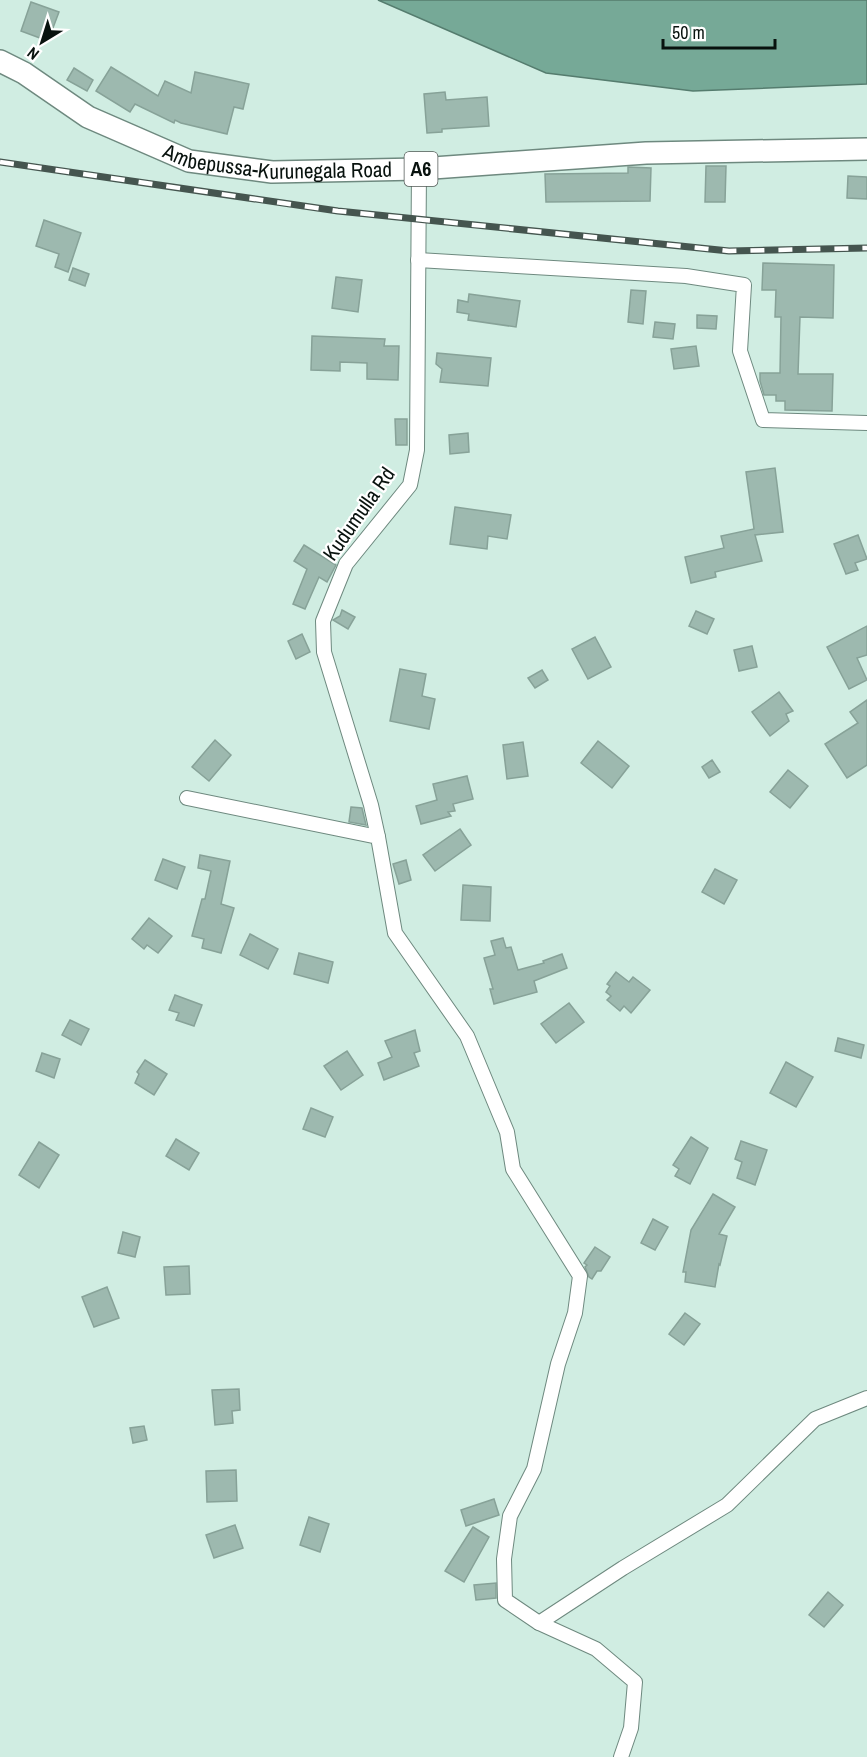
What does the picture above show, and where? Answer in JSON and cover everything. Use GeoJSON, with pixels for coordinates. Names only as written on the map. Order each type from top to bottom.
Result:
{"type":"FeatureCollection","features":[{"type":"Feature","properties":{"kind":"highway","name":"Ambepussa-Kurunegala Road"},"geometry":{"type":"LineString","coordinates":[[0,61],[24,73],[88,117],[189,160],[272,172],[419,169],[646,153],[867,149]]}},
{"type":"Feature","properties":{"kind":"street","name":"Kudumulla Rd"},"geometry":{"type":"LineString","coordinates":[[419,169],[417,450],[410,485],[346,564],[323,621],[324,652],[371,805],[395,933],[467,1036],[507,1132],[513,1169],[580,1276],[575,1313],[558,1364],[534,1469],[510,1516],[504,1559],[505,1600],[538,1623]]}},
{"type":"Feature","properties":{"kind":"street"},"geometry":{"type":"LineString","coordinates":[[418,260],[686,276],[744,285],[740,351],[763,420],[867,423]]}},
{"type":"Feature","properties":{"kind":"street"},"geometry":{"type":"LineString","coordinates":[[187,798],[378,837]]}},
{"type":"Feature","properties":{"kind":"street"},"geometry":{"type":"LineString","coordinates":[[538,1623],[727,1505],[815,1419],[867,1398]]}},
{"type":"Feature","properties":{"kind":"street"},"geometry":{"type":"LineString","coordinates":[[538,1623],[596,1649],[635,1682],[631,1728],[621,1757]]}},
{"type":"Feature","properties":{"kind":"shaded area"},"geometry":{"type":"Polygon","coordinates":[[[378,0],[867,0],[867,84],[693,91],[546,73],[378,0]]]}},
{"type":"Feature","properties":{"kind":"building"},"geometry":{"type":"Polygon","coordinates":[[[31,2],[59,12],[48,41],[21,31],[31,2]]]}},
{"type":"Feature","properties":{"kind":"building"},"geometry":{"type":"Polygon","coordinates":[[[111,67],[158,96],[165,81],[191,93],[195,72],[249,84],[243,109],[234,107],[227,134],[175,120],[174,123],[135,104],[130,112],[96,91],[111,67]]]}},
{"type":"Feature","properties":{"kind":"building"},"geometry":{"type":"Polygon","coordinates":[[[74,68],[93,80],[87,91],[67,80],[74,68]]]}},
{"type":"Feature","properties":{"kind":"building"},"geometry":{"type":"Polygon","coordinates":[[[445,92],[446,100],[487,97],[489,126],[442,129],[442,132],[427,133],[424,94],[445,92]]]}},
{"type":"Feature","properties":{"kind":"building"},"geometry":{"type":"Polygon","coordinates":[[[706,166],[726,166],[725,202],[705,202],[706,166]]]}},
{"type":"Feature","properties":{"kind":"building"},"geometry":{"type":"Polygon","coordinates":[[[628,167],[651,168],[650,201],[546,202],[545,174],[628,173],[628,167]]]}},
{"type":"Feature","properties":{"kind":"building"},"geometry":{"type":"Polygon","coordinates":[[[848,176],[867,177],[867,199],[847,198],[848,176]]]}},
{"type":"Feature","properties":{"kind":"building"},"geometry":{"type":"Polygon","coordinates":[[[44,220],[81,233],[68,272],[55,267],[59,254],[36,246],[44,220]]]}},
{"type":"Feature","properties":{"kind":"building"},"geometry":{"type":"Polygon","coordinates":[[[763,263],[834,265],[833,318],[800,317],[798,374],[833,374],[832,411],[785,410],[785,401],[776,401],[776,395],[764,395],[760,373],[780,373],[781,317],[775,317],[776,290],[762,290],[763,263]]]}},
{"type":"Feature","properties":{"kind":"building"},"geometry":{"type":"Polygon","coordinates":[[[73,268],[89,274],[85,286],[69,280],[73,268]]]}},
{"type":"Feature","properties":{"kind":"building"},"geometry":{"type":"Polygon","coordinates":[[[336,277],[362,280],[358,312],[332,308],[336,277]]]}},
{"type":"Feature","properties":{"kind":"building"},"geometry":{"type":"Polygon","coordinates":[[[631,290],[646,291],[643,324],[628,322],[631,290]]]}},
{"type":"Feature","properties":{"kind":"building"},"geometry":{"type":"Polygon","coordinates":[[[469,294],[520,301],[516,327],[468,320],[469,314],[457,312],[458,300],[468,302],[469,294]]]}},
{"type":"Feature","properties":{"kind":"building"},"geometry":{"type":"Polygon","coordinates":[[[697,315],[717,316],[716,329],[697,328],[697,315]]]}},
{"type":"Feature","properties":{"kind":"building"},"geometry":{"type":"Polygon","coordinates":[[[655,322],[675,324],[673,339],[653,337],[655,322]]]}},
{"type":"Feature","properties":{"kind":"building"},"geometry":{"type":"Polygon","coordinates":[[[312,336],[385,339],[384,346],[399,346],[398,380],[367,379],[367,363],[340,362],[340,371],[311,370],[312,336]]]}},
{"type":"Feature","properties":{"kind":"building"},"geometry":{"type":"Polygon","coordinates":[[[696,346],[699,366],[674,369],[671,349],[696,346]]]}},
{"type":"Feature","properties":{"kind":"building"},"geometry":{"type":"Polygon","coordinates":[[[437,353],[491,358],[488,386],[440,382],[442,369],[436,364],[437,353]]]}},
{"type":"Feature","properties":{"kind":"building"},"geometry":{"type":"Polygon","coordinates":[[[395,419],[407,419],[407,445],[396,445],[395,419]]]}},
{"type":"Feature","properties":{"kind":"building"},"geometry":{"type":"Polygon","coordinates":[[[468,433],[469,452],[450,454],[449,435],[468,433]]]}},
{"type":"Feature","properties":{"kind":"building"},"geometry":{"type":"Polygon","coordinates":[[[775,468],[783,532],[755,535],[762,561],[715,572],[716,577],[691,583],[685,557],[724,548],[721,536],[754,529],[746,472],[775,468]]]}},
{"type":"Feature","properties":{"kind":"building"},"geometry":{"type":"Polygon","coordinates":[[[455,507],[511,515],[507,539],[488,536],[487,549],[450,544],[455,507]]]}},
{"type":"Feature","properties":{"kind":"building"},"geometry":{"type":"Polygon","coordinates":[[[858,535],[867,559],[855,563],[858,570],[846,574],[834,544],[858,535]]]}},
{"type":"Feature","properties":{"kind":"building"},"geometry":{"type":"Polygon","coordinates":[[[304,545],[336,565],[327,582],[319,577],[305,609],[293,604],[307,569],[294,561],[304,545]]]}},
{"type":"Feature","properties":{"kind":"building"},"geometry":{"type":"Polygon","coordinates":[[[342,610],[355,617],[348,629],[333,620],[340,616],[342,610]]]}},
{"type":"Feature","properties":{"kind":"building"},"geometry":{"type":"Polygon","coordinates":[[[696,611],[714,619],[707,634],[689,626],[696,611]]]}},
{"type":"Feature","properties":{"kind":"building"},"geometry":{"type":"Polygon","coordinates":[[[867,626],[867,655],[857,658],[867,680],[849,689],[827,647],[867,626]]]}},
{"type":"Feature","properties":{"kind":"building"},"geometry":{"type":"Polygon","coordinates":[[[302,634],[310,652],[296,659],[288,641],[302,634]]]}},
{"type":"Feature","properties":{"kind":"building"},"geometry":{"type":"Polygon","coordinates":[[[595,637],[611,667],[588,679],[572,649],[595,637]]]}},
{"type":"Feature","properties":{"kind":"building"},"geometry":{"type":"Polygon","coordinates":[[[752,646],[757,667],[739,671],[734,650],[752,646]]]}},
{"type":"Feature","properties":{"kind":"building"},"geometry":{"type":"Polygon","coordinates":[[[400,669],[426,674],[422,696],[435,699],[429,729],[390,721],[400,669]]]}},
{"type":"Feature","properties":{"kind":"building"},"geometry":{"type":"Polygon","coordinates":[[[542,670],[548,680],[535,688],[528,678],[542,670]]]}},
{"type":"Feature","properties":{"kind":"building"},"geometry":{"type":"Polygon","coordinates":[[[779,692],[793,711],[786,714],[789,721],[770,736],[752,712],[779,692]]]}},
{"type":"Feature","properties":{"kind":"building"},"geometry":{"type":"Polygon","coordinates":[[[867,700],[867,765],[847,778],[825,744],[858,723],[850,712],[867,700]]]}},
{"type":"Feature","properties":{"kind":"building"},"geometry":{"type":"Polygon","coordinates":[[[215,740],[231,755],[209,781],[192,767],[215,740]]]}},
{"type":"Feature","properties":{"kind":"building"},"geometry":{"type":"Polygon","coordinates":[[[598,741],[629,766],[612,788],[581,763],[598,741]]]}},
{"type":"Feature","properties":{"kind":"building"},"geometry":{"type":"Polygon","coordinates":[[[523,742],[528,776],[507,779],[503,745],[523,742]]]}},
{"type":"Feature","properties":{"kind":"building"},"geometry":{"type":"Polygon","coordinates":[[[712,760],[720,772],[709,778],[702,767],[712,760]]]}},
{"type":"Feature","properties":{"kind":"building"},"geometry":{"type":"Polygon","coordinates":[[[788,770],[808,786],[790,808],[770,792],[788,770]]]}},
{"type":"Feature","properties":{"kind":"building"},"geometry":{"type":"Polygon","coordinates":[[[467,776],[473,799],[453,804],[455,811],[448,812],[451,816],[421,824],[416,806],[437,800],[433,784],[467,776]]]}},
{"type":"Feature","properties":{"kind":"building"},"geometry":{"type":"Polygon","coordinates":[[[351,807],[362,808],[366,825],[349,822],[351,807]]]}},
{"type":"Feature","properties":{"kind":"building"},"geometry":{"type":"Polygon","coordinates":[[[460,829],[471,845],[435,871],[423,855],[460,829]]]}},
{"type":"Feature","properties":{"kind":"building"},"geometry":{"type":"Polygon","coordinates":[[[200,855],[230,861],[221,904],[234,908],[221,953],[202,948],[204,939],[192,936],[202,899],[205,899],[211,871],[198,868],[200,855]]]}},
{"type":"Feature","properties":{"kind":"building"},"geometry":{"type":"Polygon","coordinates":[[[163,859],[185,867],[177,889],[155,880],[163,859]]]}},
{"type":"Feature","properties":{"kind":"building"},"geometry":{"type":"Polygon","coordinates":[[[406,860],[411,880],[399,884],[393,864],[406,860]]]}},
{"type":"Feature","properties":{"kind":"building"},"geometry":{"type":"Polygon","coordinates":[[[715,869],[737,880],[724,904],[702,892],[715,869]]]}},
{"type":"Feature","properties":{"kind":"building"},"geometry":{"type":"Polygon","coordinates":[[[463,885],[491,887],[490,921],[461,920],[463,885]]]}},
{"type":"Feature","properties":{"kind":"building"},"geometry":{"type":"Polygon","coordinates":[[[149,918],[172,936],[158,953],[147,945],[144,949],[132,939],[149,918]]]}},
{"type":"Feature","properties":{"kind":"building"},"geometry":{"type":"Polygon","coordinates":[[[250,934],[278,949],[268,969],[240,955],[250,934]]]}},
{"type":"Feature","properties":{"kind":"building"},"geometry":{"type":"Polygon","coordinates":[[[503,938],[506,948],[511,947],[518,970],[544,963],[543,961],[562,954],[567,968],[534,981],[537,992],[494,1004],[490,989],[493,989],[484,958],[495,955],[491,941],[503,938]]]}},
{"type":"Feature","properties":{"kind":"building"},"geometry":{"type":"Polygon","coordinates":[[[299,953],[333,962],[328,983],[294,974],[299,953]]]}},
{"type":"Feature","properties":{"kind":"building"},"geometry":{"type":"Polygon","coordinates":[[[616,972],[629,982],[633,977],[650,990],[631,1013],[624,1006],[620,1011],[607,1000],[611,996],[606,992],[610,986],[607,984],[616,972]]]}},
{"type":"Feature","properties":{"kind":"building"},"geometry":{"type":"Polygon","coordinates":[[[175,995],[202,1005],[194,1026],[176,1020],[179,1013],[169,1010],[175,995]]]}},
{"type":"Feature","properties":{"kind":"building"},"geometry":{"type":"Polygon","coordinates":[[[569,1003],[584,1022],[556,1043],[541,1024],[569,1003]]]}},
{"type":"Feature","properties":{"kind":"building"},"geometry":{"type":"Polygon","coordinates":[[[70,1020],[89,1029],[81,1045],[62,1035],[70,1020]]]}},
{"type":"Feature","properties":{"kind":"building"},"geometry":{"type":"Polygon","coordinates":[[[415,1030],[420,1051],[414,1053],[419,1066],[384,1080],[378,1063],[392,1057],[385,1041],[415,1030]]]}},
{"type":"Feature","properties":{"kind":"building"},"geometry":{"type":"Polygon","coordinates":[[[838,1038],[864,1045],[861,1058],[835,1051],[838,1038]]]}},
{"type":"Feature","properties":{"kind":"building"},"geometry":{"type":"Polygon","coordinates":[[[347,1051],[363,1075],[341,1090],[324,1066],[347,1051]]]}},
{"type":"Feature","properties":{"kind":"building"},"geometry":{"type":"Polygon","coordinates":[[[42,1053],[60,1059],[54,1078],[36,1071],[42,1053]]]}},
{"type":"Feature","properties":{"kind":"building"},"geometry":{"type":"Polygon","coordinates":[[[145,1060],[167,1074],[154,1095],[135,1083],[139,1074],[137,1072],[145,1060]]]}},
{"type":"Feature","properties":{"kind":"building"},"geometry":{"type":"Polygon","coordinates":[[[786,1062],[813,1077],[796,1107],[770,1093],[786,1062]]]}},
{"type":"Feature","properties":{"kind":"building"},"geometry":{"type":"Polygon","coordinates":[[[311,1108],[333,1117],[325,1137],[303,1129],[311,1108]]]}},
{"type":"Feature","properties":{"kind":"building"},"geometry":{"type":"Polygon","coordinates":[[[691,1137],[708,1148],[690,1184],[675,1176],[679,1169],[673,1165],[691,1137]]]}},
{"type":"Feature","properties":{"kind":"building"},"geometry":{"type":"Polygon","coordinates":[[[176,1139],[199,1153],[189,1170],[166,1156],[176,1139]]]}},
{"type":"Feature","properties":{"kind":"building"},"geometry":{"type":"Polygon","coordinates":[[[741,1141],[767,1150],[755,1185],[737,1178],[742,1162],[735,1159],[741,1141]]]}},
{"type":"Feature","properties":{"kind":"building"},"geometry":{"type":"Polygon","coordinates":[[[39,1142],[59,1155],[39,1188],[19,1175],[39,1142]]]}},
{"type":"Feature","properties":{"kind":"building"},"geometry":{"type":"Polygon","coordinates":[[[713,1194],[735,1207],[719,1234],[727,1236],[715,1287],[685,1282],[686,1272],[683,1272],[691,1230],[713,1194]]]}},
{"type":"Feature","properties":{"kind":"building"},"geometry":{"type":"Polygon","coordinates":[[[653,1219],[668,1227],[655,1250],[641,1243],[653,1219]]]}},
{"type":"Feature","properties":{"kind":"building"},"geometry":{"type":"Polygon","coordinates":[[[123,1232],[140,1237],[135,1257],[118,1253],[123,1232]]]}},
{"type":"Feature","properties":{"kind":"building"},"geometry":{"type":"Polygon","coordinates":[[[595,1247],[610,1257],[601,1271],[597,1271],[592,1279],[584,1263],[595,1247]]]}},
{"type":"Feature","properties":{"kind":"building"},"geometry":{"type":"Polygon","coordinates":[[[189,1266],[190,1294],[166,1295],[164,1267],[189,1266]]]}},
{"type":"Feature","properties":{"kind":"building"},"geometry":{"type":"Polygon","coordinates":[[[107,1287],[119,1318],[94,1327],[82,1297],[107,1287]]]}},
{"type":"Feature","properties":{"kind":"building"},"geometry":{"type":"Polygon","coordinates":[[[685,1313],[700,1324],[684,1345],[669,1334],[685,1313]]]}},
{"type":"Feature","properties":{"kind":"building"},"geometry":{"type":"Polygon","coordinates":[[[239,1389],[240,1410],[232,1411],[233,1423],[215,1425],[212,1390],[239,1389]]]}},
{"type":"Feature","properties":{"kind":"building"},"geometry":{"type":"Polygon","coordinates":[[[144,1426],[147,1440],[133,1443],[130,1428],[144,1426]]]}},
{"type":"Feature","properties":{"kind":"building"},"geometry":{"type":"Polygon","coordinates":[[[236,1470],[237,1501],[207,1502],[206,1471],[236,1470]]]}},
{"type":"Feature","properties":{"kind":"building"},"geometry":{"type":"Polygon","coordinates":[[[494,1499],[499,1515],[466,1526],[461,1510],[494,1499]]]}},
{"type":"Feature","properties":{"kind":"building"},"geometry":{"type":"Polygon","coordinates":[[[309,1517],[329,1524],[320,1552],[300,1545],[309,1517]]]}},
{"type":"Feature","properties":{"kind":"building"},"geometry":{"type":"Polygon","coordinates":[[[235,1525],[243,1548],[214,1558],[206,1535],[235,1525]]]}},
{"type":"Feature","properties":{"kind":"building"},"geometry":{"type":"Polygon","coordinates":[[[473,1527],[489,1537],[464,1582],[445,1571],[473,1527]]]}},
{"type":"Feature","properties":{"kind":"building"},"geometry":{"type":"Polygon","coordinates":[[[496,1583],[496,1598],[476,1600],[474,1585],[496,1583]]]}},
{"type":"Feature","properties":{"kind":"building"},"geometry":{"type":"Polygon","coordinates":[[[828,1592],[843,1605],[824,1627],[809,1615],[828,1592]]]}},
{"type":"Feature","properties":{"kind":"railway"},"geometry":{"type":"LineString","coordinates":[[0,162],[338,211],[729,251],[867,248]]}}]}
